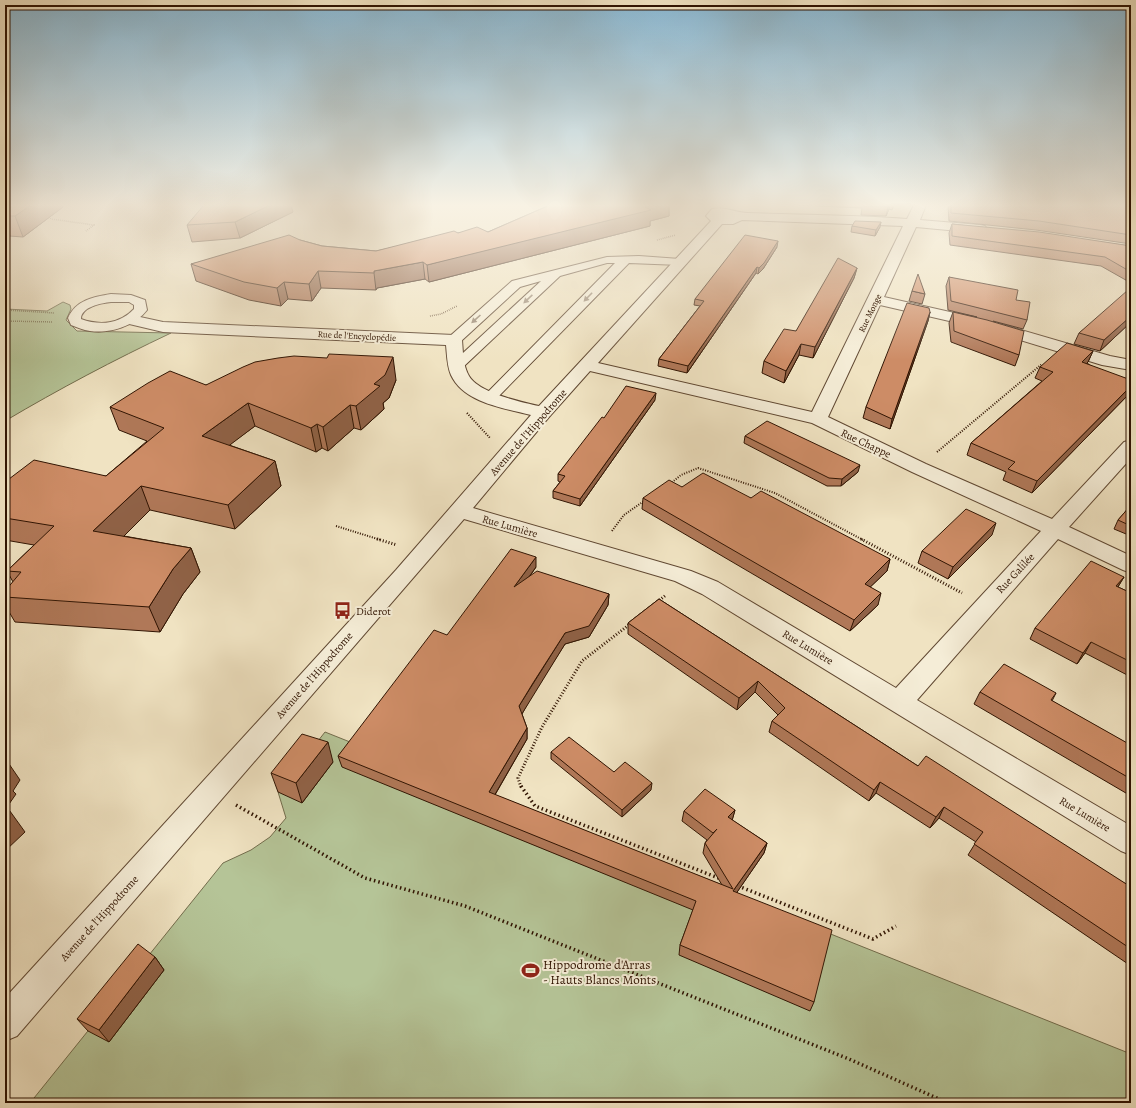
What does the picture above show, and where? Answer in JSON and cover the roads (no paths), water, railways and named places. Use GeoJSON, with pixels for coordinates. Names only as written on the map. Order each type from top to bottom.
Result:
{"type":"FeatureCollection","features":[{"type":"Feature","properties":{"kind":"street","name":"Avenue de l'Hippodrome"},"geometry":{"type":"LineString","coordinates":[[5,1024],[404,575],[423,551],[586,365],[685,257]]}},
{"type":"Feature","properties":{"kind":"street","name":"Rue Monge"},"geometry":{"type":"LineString","coordinates":[[818,420],[896,257]]}},
{"type":"Feature","properties":{"kind":"street"},"geometry":{"type":"LineString","coordinates":[[876,300],[988,325],[1108,361],[1131,365]]}},
{"type":"Feature","properties":{"kind":"street","name":"Rue de l'Encyclopédie"},"geometry":{"type":"LineString","coordinates":[[131,320],[163,327],[454,340]]}},
{"type":"Feature","properties":{"kind":"street"},"geometry":{"type":"LineString","coordinates":[[454,340],[460,378],[466,385],[489,398],[544,413]]}},
{"type":"Feature","properties":{"kind":"street","name":"Rue Chappe"},"geometry":{"type":"LineString","coordinates":[[586,365],[818,420],[1131,565]]}},
{"type":"Feature","properties":{"kind":"street","name":"Rue Galilée"},"geometry":{"type":"LineString","coordinates":[[899,702],[985,605],[1131,446]]}},
{"type":"Feature","properties":{"kind":"street","name":"Rue Lumière"},"geometry":{"type":"LineString","coordinates":[[458,511],[683,576],[710,588],[1131,842]]}},
{"type":"Feature","properties":{"kind":"lane"},"geometry":{"type":"LineString","coordinates":[[454,340],[516,284],[607,260],[626,259],[680,262]]}},
{"type":"Feature","properties":{"kind":"lane"},"geometry":{"type":"LineString","coordinates":[[489,398],[626,259]]}},
{"type":"Feature","properties":{"kind":"lane"},"geometry":{"type":"LineString","coordinates":[[457,365],[557,273]]}},
{"type":"Feature","properties":{"kind":"lane"},"geometry":{"type":"LineString","coordinates":[[111,298],[129,298],[136,300],[142,307],[141,311],[131,320],[122,324],[100,328],[90,327],[76,318],[80,309],[94,302],[111,298]]}},
{"type":"Feature","properties":{"kind":"place","name":"Diderot"},"geometry":{"type":"Point","coordinates":[343,611]}},
{"type":"Feature","properties":{"kind":"place","name":"Hippodrome d'Arras - Hauts Blancs Monts"},"geometry":{"type":"Point","coordinates":[530,971]}}]}
